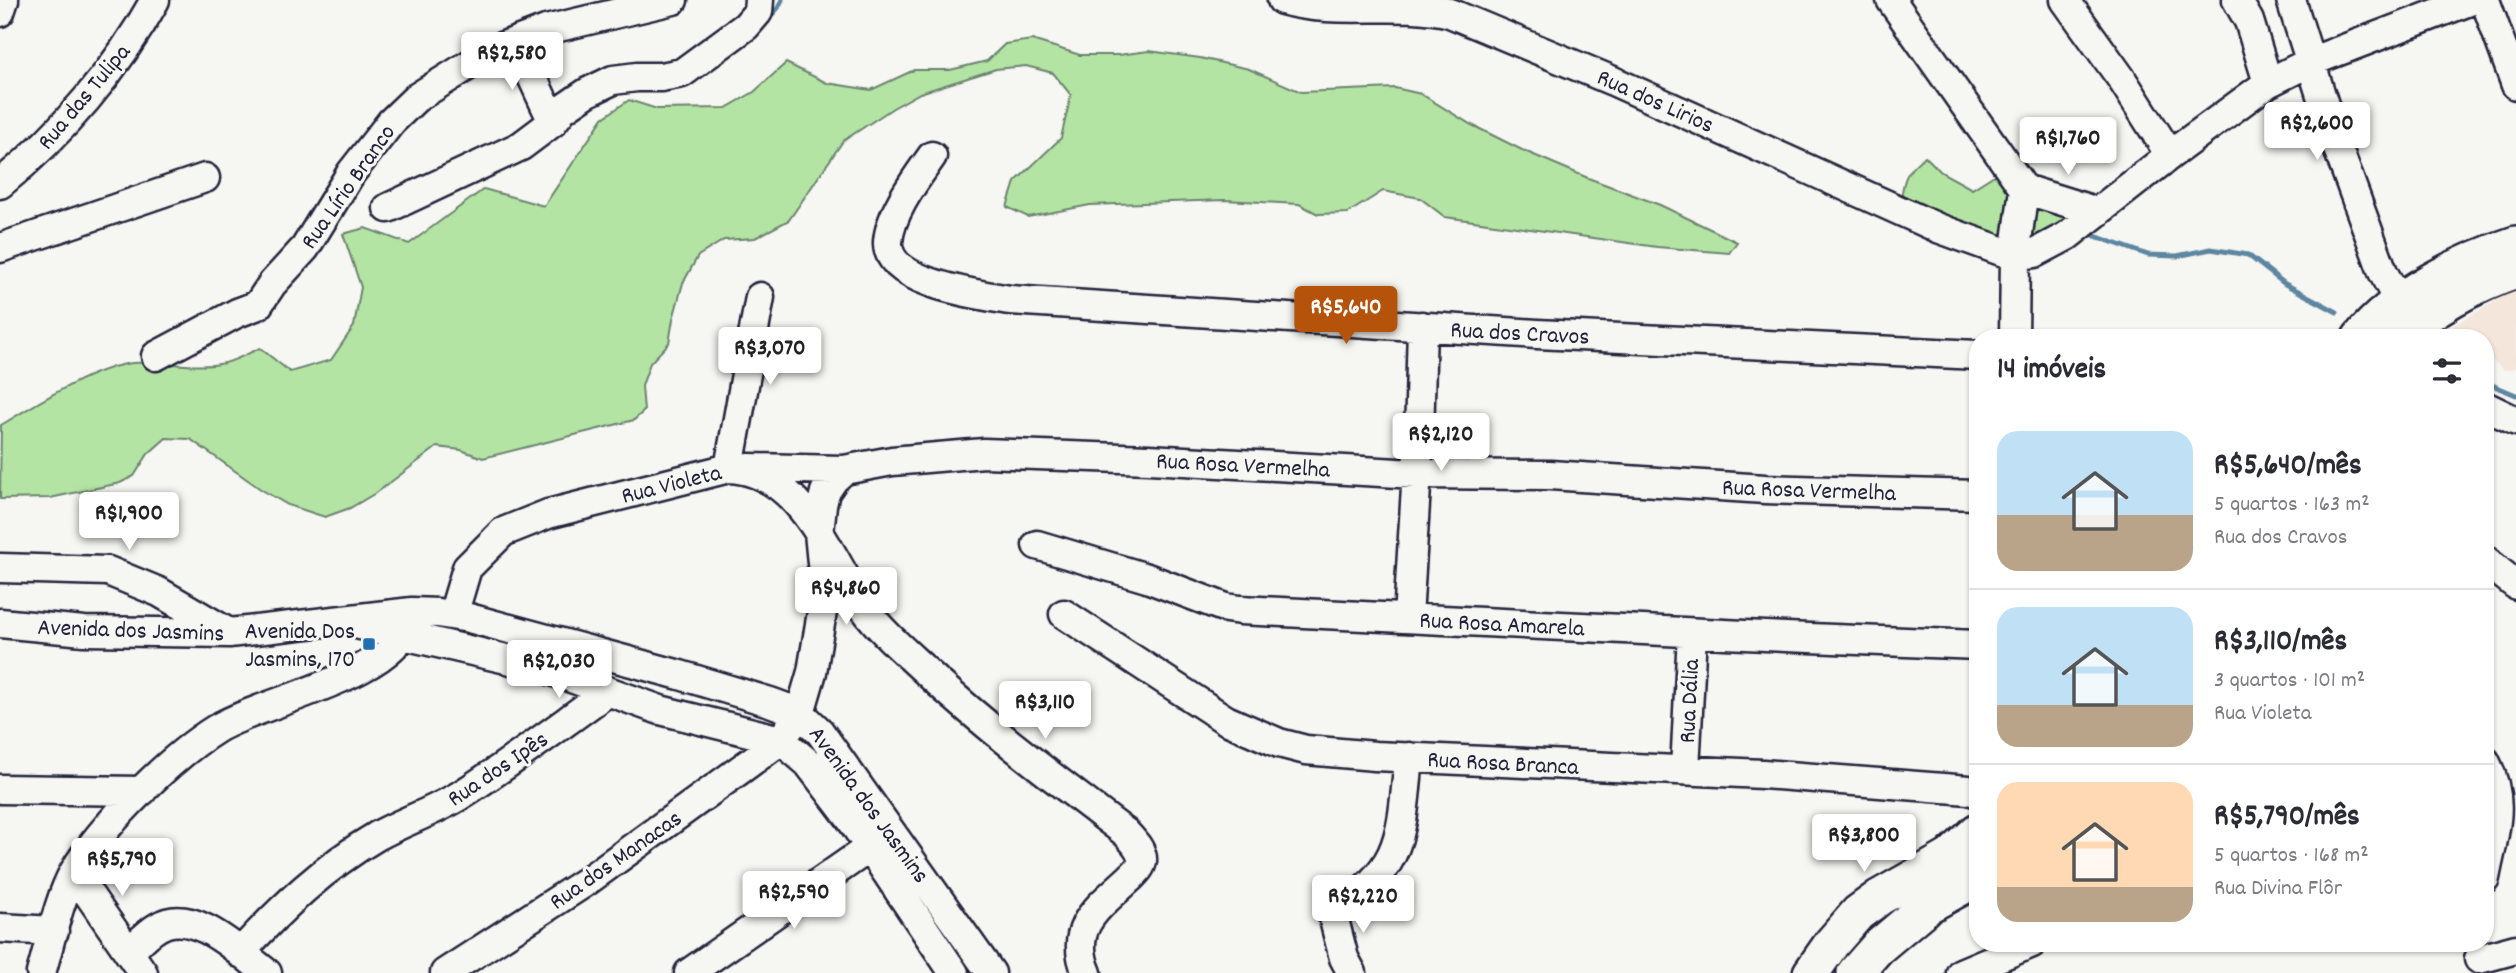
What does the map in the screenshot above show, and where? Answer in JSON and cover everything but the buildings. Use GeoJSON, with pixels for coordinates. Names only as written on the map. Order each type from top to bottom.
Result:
{"type":"FeatureCollection","features":[{"type":"Feature","properties":{"kind":"main road"},"geometry":{"type":"LineString","coordinates":[[2405,320],[2473,261],[2516,244]]}},
{"type":"Feature","properties":{"kind":"main road"},"geometry":{"type":"LineString","coordinates":[[2367,329],[2373,322],[2405,320],[2516,270]]}},
{"type":"Feature","properties":{"kind":"main road"},"geometry":{"type":"LineString","coordinates":[[1854,973],[1877,948],[1963,874],[1969,857]]}},
{"type":"Feature","properties":{"kind":"main road"},"geometry":{"type":"LineString","coordinates":[[1811,973],[1858,913],[1880,897],[1963,874]]}},
{"type":"Feature","properties":{"kind":"street"},"geometry":{"type":"LineString","coordinates":[[0,12],[4,0]]}},
{"type":"Feature","properties":{"kind":"street","name":"Rua das Tulipa"},"geometry":{"type":"LineString","coordinates":[[0,184],[43,146],[95,87],[137,32],[155,0]]}},
{"type":"Feature","properties":{"kind":"street","name":"Rua Lírio Branco"},"geometry":{"type":"LineString","coordinates":[[156,356],[236,313],[258,305],[272,284],[305,248],[351,173],[391,121],[416,98],[493,50],[546,30],[673,0]]}},
{"type":"Feature","properties":{"kind":"street"},"geometry":{"type":"LineString","coordinates":[[388,208],[521,146],[553,122],[563,109],[588,92],[613,80],[682,73],[746,26],[758,12],[759,0]]}},
{"type":"Feature","properties":{"kind":"street","name":"Rua dos Lirios"},"geometry":{"type":"LineString","coordinates":[[1282,0],[1320,7],[1435,5],[1614,81],[1938,228],[2015,256]]}},
{"type":"Feature","properties":{"kind":"street"},"geometry":{"type":"LineString","coordinates":[[1891,0],[2024,189],[2098,212]]}},
{"type":"Feature","properties":{"kind":"street"},"geometry":{"type":"LineString","coordinates":[[2065,0],[2121,78],[2170,155]]}},
{"type":"Feature","properties":{"kind":"street"},"geometry":{"type":"LineString","coordinates":[[2291,0],[2337,146],[2405,320]]}},
{"type":"Feature","properties":{"kind":"street"},"geometry":{"type":"LineString","coordinates":[[2015,256],[2035,253],[2056,243],[2268,83],[2309,62],[2472,0]]}},
{"type":"Feature","properties":{"kind":"street"},"geometry":{"type":"LineString","coordinates":[[2485,0],[2516,85]]}},
{"type":"Feature","properties":{"kind":"street"},"geometry":{"type":"LineString","coordinates":[[2241,2],[2268,83]]}},
{"type":"Feature","properties":{"kind":"street"},"geometry":{"type":"LineString","coordinates":[[516,42],[553,122]]}},
{"type":"Feature","properties":{"kind":"street","name":"Rua dos Cravos"},"geometry":{"type":"LineString","coordinates":[[932,156],[909,189],[892,224],[888,243],[890,256],[899,267],[946,286],[1010,300],[1422,326],[1969,355]]}},
{"type":"Feature","properties":{"kind":"street"},"geometry":{"type":"LineString","coordinates":[[0,248],[205,178]]}},
{"type":"Feature","properties":{"kind":"street"},"geometry":{"type":"LineString","coordinates":[[2014,329],[2015,256],[2024,189]]}},
{"type":"Feature","properties":{"kind":"street"},"geometry":{"type":"LineString","coordinates":[[734,468],[760,297]]}},
{"type":"Feature","properties":{"kind":"street"},"geometry":{"type":"LineString","coordinates":[[1408,618],[1422,326]]}},
{"type":"Feature","properties":{"kind":"street"},"geometry":{"type":"LineString","coordinates":[[2494,410],[2516,421]]}},
{"type":"Feature","properties":{"kind":"street","name":"Rua Rosa Vermelha"},"geometry":{"type":"LineString","coordinates":[[734,468],[844,470],[892,461],[984,453],[1416,474],[1550,475],[1765,489],[1969,495]]}},
{"type":"Feature","properties":{"kind":"street","name":"Rua Violeta"},"geometry":{"type":"LineString","coordinates":[[453,615],[467,568],[503,533],[548,514],[734,468],[766,478],[803,510],[851,588],[883,631],[1004,741],[1136,844],[1142,862],[1138,870],[1102,903],[1083,927],[1080,937],[1081,951],[1087,973]]}},
{"type":"Feature","properties":{"kind":"street"},"geometry":{"type":"LineString","coordinates":[[782,740],[800,713],[812,672],[825,594],[819,533],[825,492],[844,470]]}},
{"type":"Feature","properties":{"kind":"street","name":"Rua Rosa Amarela"},"geometry":{"type":"LineString","coordinates":[[1037,545],[1147,578],[1226,608],[1969,645]]}},
{"type":"Feature","properties":{"kind":"street"},"geometry":{"type":"LineString","coordinates":[[2494,567],[2516,585]]}},
{"type":"Feature","properties":{"kind":"street"},"geometry":{"type":"LineString","coordinates":[[0,568],[108,571],[159,592],[229,633]]}},
{"type":"Feature","properties":{"kind":"street","name":"Rua Rosa Branca"},"geometry":{"type":"LineString","coordinates":[[1064,614],[1181,692],[1251,733],[1306,750],[1685,770],[1969,790]]}},
{"type":"Feature","properties":{"kind":"street","name":"Avenida dos Jasmins"},"geometry":{"type":"LineString","coordinates":[[0,622],[83,631],[229,633],[345,621],[409,624],[453,615],[680,675],[800,713],[835,751],[990,973]]}},
{"type":"Feature","properties":{"kind":"street"},"geometry":{"type":"LineString","coordinates":[[41,973],[74,873],[103,833],[142,791],[195,744],[218,728],[352,673],[385,652],[409,624]]}},
{"type":"Feature","properties":{"kind":"street","name":"Avenida dos Jasmins"},"geometry":{"type":"LineString","coordinates":[[409,624],[541,667],[660,710],[782,740],[808,763],[954,973]]}},
{"type":"Feature","properties":{"kind":"street","name":"Rua Dália"},"geometry":{"type":"LineString","coordinates":[[1685,770],[1692,632]]}},
{"type":"Feature","properties":{"kind":"street","name":"Rua dos Ipês"},"geometry":{"type":"LineString","coordinates":[[240,953],[312,881],[340,859],[380,834],[456,797],[607,691]]}},
{"type":"Feature","properties":{"kind":"street","name":"Rua dos Manacas"},"geometry":{"type":"LineString","coordinates":[[445,973],[587,881],[782,740]]}},
{"type":"Feature","properties":{"kind":"street"},"geometry":{"type":"LineString","coordinates":[[1352,973],[1344,958],[1332,912],[1361,893],[1377,878],[1398,846],[1409,757]]}},
{"type":"Feature","properties":{"kind":"street"},"geometry":{"type":"LineString","coordinates":[[2494,781],[2498,807],[2494,829]]}},
{"type":"Feature","properties":{"kind":"street"},"geometry":{"type":"LineString","coordinates":[[0,789],[142,791]]}},
{"type":"Feature","properties":{"kind":"street"},"geometry":{"type":"LineString","coordinates":[[689,973],[869,848]]}},
{"type":"Feature","properties":{"kind":"street"},"geometry":{"type":"LineString","coordinates":[[74,873],[136,963],[157,927],[183,920],[208,930],[267,973]]}},
{"type":"Feature","properties":{"kind":"street"},"geometry":{"type":"LineString","coordinates":[[0,928],[54,931]]}},
{"type":"Feature","properties":{"kind":"street"},"geometry":{"type":"LineString","coordinates":[[2478,958],[2516,949]]}},
{"type":"Feature","properties":{"kind":"street"},"geometry":{"type":"LineString","coordinates":[[1961,973],[2011,952]]}},
{"type":"Feature","properties":{"kind":"shaded area"},"geometry":{"type":"Polygon","coordinates":[[[2516,289],[2516,368],[2504,370],[2494,362],[2494,329],[2456,329],[2453,326],[2516,289]]]}},
{"type":"Feature","properties":{"kind":"green space"},"geometry":{"type":"Polygon","coordinates":[[[1032,40],[1080,55],[1118,55],[1149,51],[1200,58],[1249,69],[1301,92],[1395,88],[1421,94],[1470,124],[1522,150],[1660,205],[1737,242],[1729,253],[1657,247],[1445,217],[1420,198],[1383,191],[1348,213],[1318,214],[1299,204],[1224,200],[1090,205],[1028,217],[1007,207],[1015,182],[1061,138],[1071,95],[1053,73],[1026,66],[996,69],[920,93],[893,108],[843,141],[789,220],[755,238],[724,240],[698,256],[683,283],[669,343],[650,363],[642,386],[644,411],[634,420],[483,458],[461,450],[437,447],[379,491],[350,508],[325,517],[288,505],[262,490],[190,439],[166,438],[148,454],[134,476],[120,483],[50,498],[0,499],[1,425],[65,388],[117,366],[145,362],[214,365],[234,360],[260,348],[290,372],[331,360],[354,326],[361,287],[343,234],[365,228],[409,244],[484,189],[544,206],[603,118],[629,100],[657,109],[726,108],[754,92],[786,63],[827,83],[871,90],[914,70],[950,70],[987,61],[1005,44],[1032,40]]]}},
{"type":"Feature","properties":{"kind":"green space"},"geometry":{"type":"Polygon","coordinates":[[[1925,156],[1941,172],[1972,189],[1999,172],[2012,190],[2007,243],[1901,201],[1907,175],[1925,156]]]}},
{"type":"Feature","properties":{"kind":"green space"},"geometry":{"type":"Polygon","coordinates":[[[2031,202],[2075,215],[2026,246],[2031,202]]]}},
{"type":"Feature","properties":{"kind":"waterway"},"geometry":{"type":"LineString","coordinates":[[766,21],[782,0]]}},
{"type":"Feature","properties":{"kind":"waterway"},"geometry":{"type":"LineString","coordinates":[[2095,236],[2148,255],[2177,256],[2211,249],[2248,255],[2285,284],[2337,312]]}},
{"type":"Feature","properties":{"kind":"waterway"},"geometry":{"type":"LineString","coordinates":[[2494,386],[2516,395]]}},
{"type":"Feature","properties":{"kind":"place","name":"Avenida Dos Jasmins, 170"},"geometry":{"type":"Point","coordinates":[369,644]}}]}
